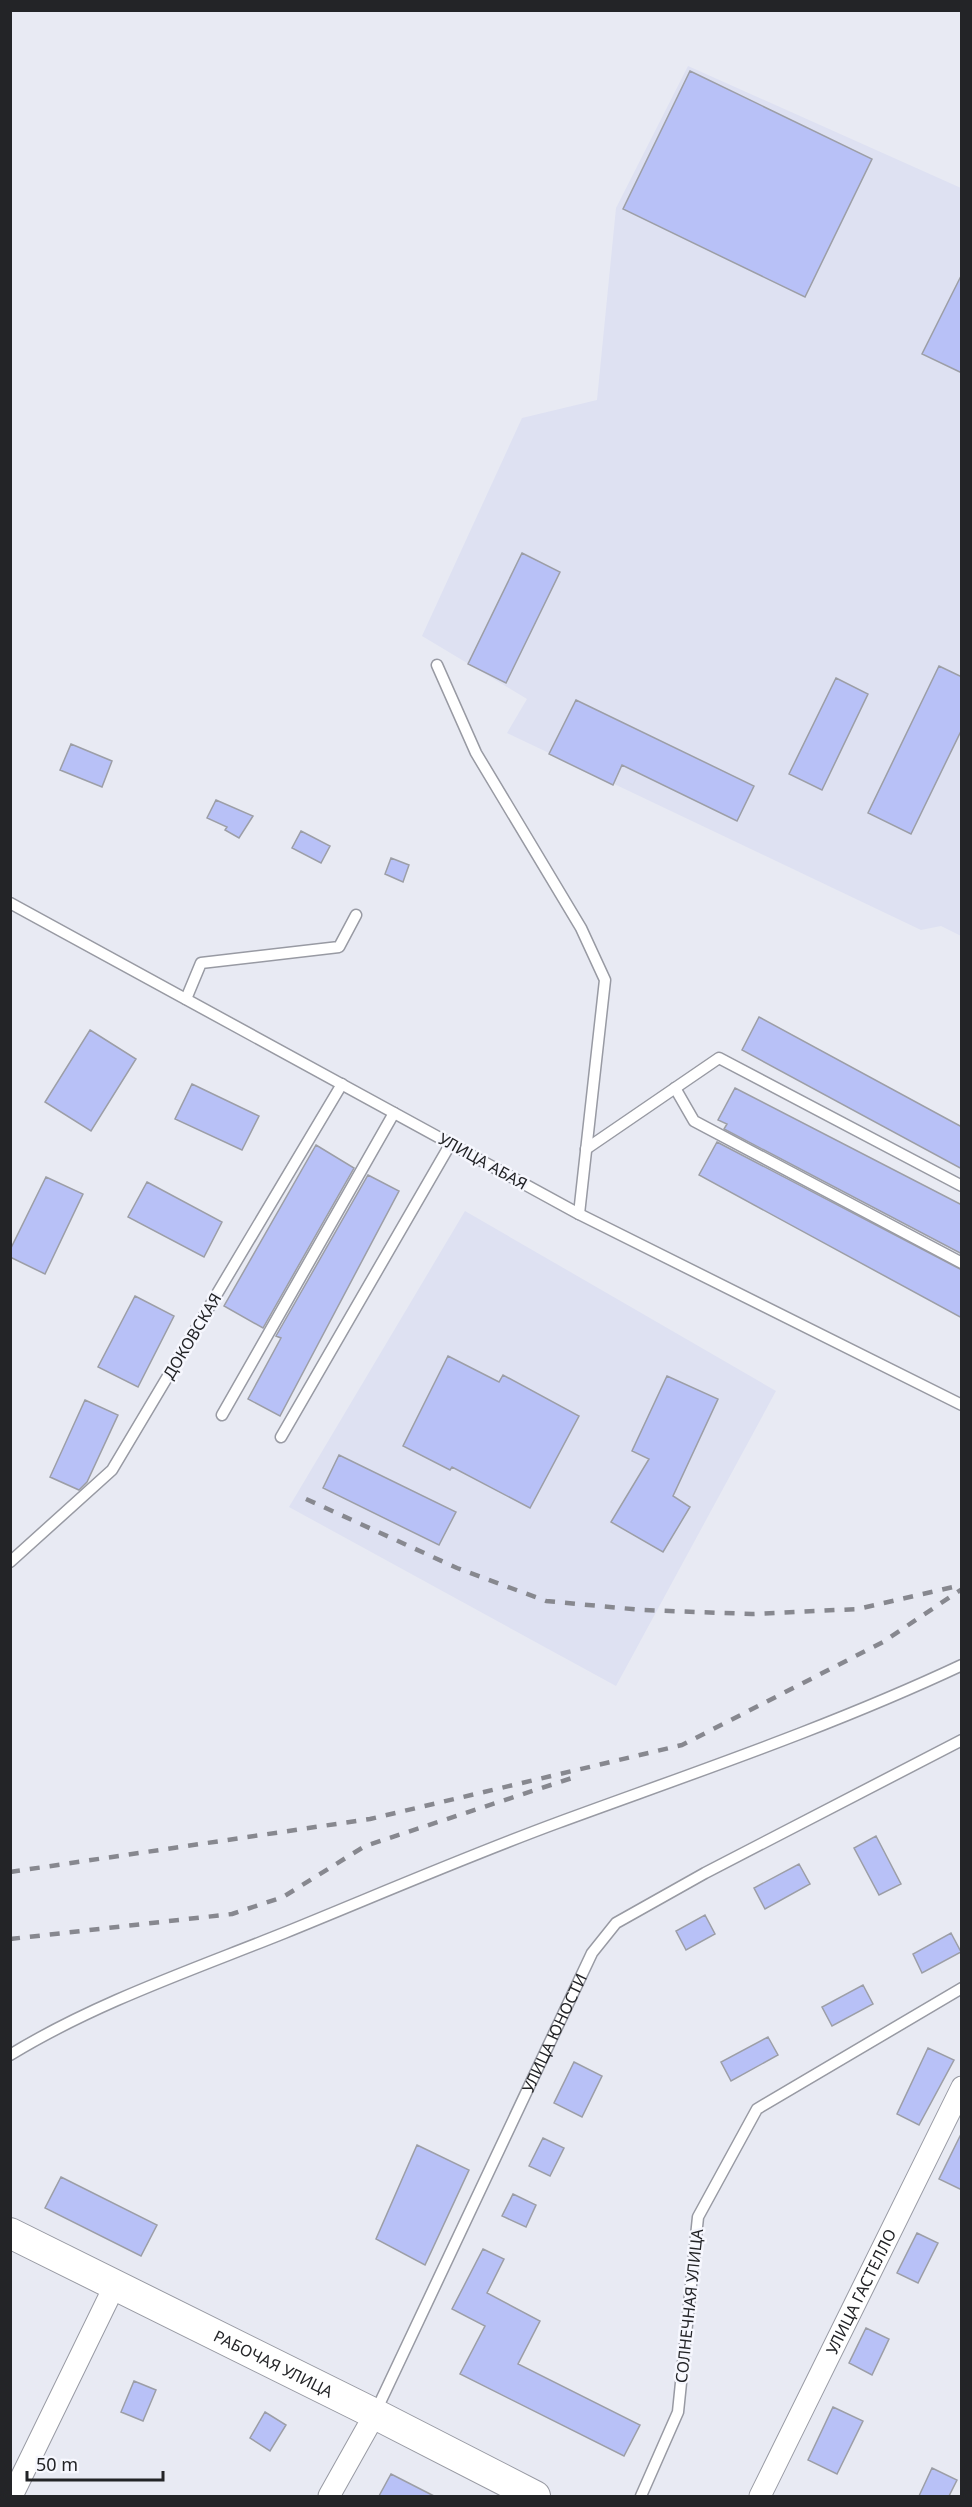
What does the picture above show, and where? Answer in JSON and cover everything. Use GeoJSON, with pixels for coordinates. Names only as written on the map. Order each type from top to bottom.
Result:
{"type":"FeatureCollection","features":[{"type":"Feature","properties":{"kind":"main road","name":"РАБОЧАЯ УЛИЦА"},"geometry":{"type":"LineString","coordinates":[[10,2234],[375,2414],[535,2496]]}},
{"type":"Feature","properties":{"kind":"street","name":"УЛИЦА ГАСТЕЛЛО"},"geometry":{"type":"LineString","coordinates":[[760,2496],[960,2096]]}},
{"type":"Feature","properties":{"kind":"street"},"geometry":{"type":"LineString","coordinates":[[12,2496],[114,2287]]}},
{"type":"Feature","properties":{"kind":"street","name":"УЛИЦА ЮНОСТИ"},"geometry":{"type":"LineString","coordinates":[[329,2496],[375,2414]]}},
{"type":"Feature","properties":{"kind":"lane"},"geometry":{"type":"LineString","coordinates":[[437,665],[476,753],[581,928],[605,980],[579,1214]]}},
{"type":"Feature","properties":{"kind":"lane","name":"УЛИЦА АБАЯ"},"geometry":{"type":"LineString","coordinates":[[10,903],[579,1214],[962,1406]]}},
{"type":"Feature","properties":{"kind":"lane"},"geometry":{"type":"LineString","coordinates":[[186,999],[201,963],[339,947],[356,915]]}},
{"type":"Feature","properties":{"kind":"lane"},"geometry":{"type":"LineString","coordinates":[[586,1149],[719,1058],[962,1186]]}},
{"type":"Feature","properties":{"kind":"lane","name":"ДОКОВСКАЯ"},"geometry":{"type":"LineString","coordinates":[[10,1562],[112,1470],[342,1084]]}},
{"type":"Feature","properties":{"kind":"lane"},"geometry":{"type":"LineString","coordinates":[[675,1088],[694,1120],[962,1263]]}},
{"type":"Feature","properties":{"kind":"lane"},"geometry":{"type":"LineString","coordinates":[[222,1415],[394,1113]]}},
{"type":"Feature","properties":{"kind":"lane"},"geometry":{"type":"LineString","coordinates":[[281,1437],[451,1143]]}},
{"type":"Feature","properties":{"kind":"lane"},"geometry":{"type":"LineString","coordinates":[[10,2055],[38,2038],[149,1987],[556,1823],[692,1776],[853,1714],[962,1665]]}},
{"type":"Feature","properties":{"kind":"lane","name":"УЛИЦА ЮНОСТИ"},"geometry":{"type":"LineString","coordinates":[[375,2414],[592,1953],[616,1923],[705,1873],[962,1740]]}},
{"type":"Feature","properties":{"kind":"lane","name":"СОЛНЕЧНАЯ УЛИЦА"},"geometry":{"type":"LineString","coordinates":[[641,2496],[678,2412],[698,2217],[757,2109],[962,1988]]}},
{"type":"Feature","properties":{"kind":"shaded area"},"geometry":{"type":"Polygon","coordinates":[[[688,66],[961,188],[961,936],[941,926],[921,930],[507,733],[527,699],[422,636],[522,418],[597,400],[616,208],[688,66]]]}},
{"type":"Feature","properties":{"kind":"shaded area"},"geometry":{"type":"Polygon","coordinates":[[[465,1211],[776,1391],[616,1686],[289,1507],[465,1211]]]}},
{"type":"Feature","properties":{"kind":"building"},"geometry":{"type":"Polygon","coordinates":[[[690,71],[872,159],[805,297],[623,209],[690,71]]]}},
{"type":"Feature","properties":{"kind":"building"},"geometry":{"type":"Polygon","coordinates":[[[962,274],[962,373],[922,354],[962,274]]]}},
{"type":"Feature","properties":{"kind":"building"},"geometry":{"type":"Polygon","coordinates":[[[522,553],[560,572],[506,683],[468,664],[522,553]]]}},
{"type":"Feature","properties":{"kind":"building"},"geometry":{"type":"Polygon","coordinates":[[[939,666],[962,677],[962,729],[911,834],[868,813],[939,666]]]}},
{"type":"Feature","properties":{"kind":"building"},"geometry":{"type":"Polygon","coordinates":[[[836,678],[868,694],[822,790],[789,774],[836,678]]]}},
{"type":"Feature","properties":{"kind":"building"},"geometry":{"type":"Polygon","coordinates":[[[576,700],[754,786],[737,821],[622,765],[613,785],[549,754],[576,700]]]}},
{"type":"Feature","properties":{"kind":"building"},"geometry":{"type":"Polygon","coordinates":[[[71,744],[112,761],[102,787],[60,770],[71,744]]]}},
{"type":"Feature","properties":{"kind":"building"},"geometry":{"type":"Polygon","coordinates":[[[216,800],[253,816],[239,838],[225,830],[227,827],[207,818],[216,800]]]}},
{"type":"Feature","properties":{"kind":"building"},"geometry":{"type":"Polygon","coordinates":[[[301,831],[330,846],[321,863],[292,848],[301,831]]]}},
{"type":"Feature","properties":{"kind":"building"},"geometry":{"type":"Polygon","coordinates":[[[391,858],[409,865],[403,882],[385,874],[391,858]]]}},
{"type":"Feature","properties":{"kind":"building"},"geometry":{"type":"Polygon","coordinates":[[[759,1017],[962,1127],[962,1169],[742,1050],[759,1017]]]}},
{"type":"Feature","properties":{"kind":"building"},"geometry":{"type":"Polygon","coordinates":[[[90,1030],[136,1059],[91,1131],[45,1102],[90,1030]]]}},
{"type":"Feature","properties":{"kind":"building"},"geometry":{"type":"Polygon","coordinates":[[[192,1084],[259,1116],[242,1150],[175,1119],[192,1084]]]}},
{"type":"Feature","properties":{"kind":"building"},"geometry":{"type":"Polygon","coordinates":[[[735,1088],[962,1205],[962,1254],[724,1129],[727,1124],[718,1120],[735,1088]]]}},
{"type":"Feature","properties":{"kind":"building"},"geometry":{"type":"Polygon","coordinates":[[[717,1142],[962,1270],[962,1318],[699,1175],[717,1142]]]}},
{"type":"Feature","properties":{"kind":"building"},"geometry":{"type":"Polygon","coordinates":[[[316,1145],[354,1168],[263,1328],[224,1306],[316,1145]]]}},
{"type":"Feature","properties":{"kind":"building"},"geometry":{"type":"Polygon","coordinates":[[[368,1175],[399,1191],[280,1416],[248,1399],[281,1338],[276,1336],[368,1175]]]}},
{"type":"Feature","properties":{"kind":"building"},"geometry":{"type":"Polygon","coordinates":[[[46,1177],[83,1194],[45,1274],[10,1257],[10,1250],[46,1177]]]}},
{"type":"Feature","properties":{"kind":"building"},"geometry":{"type":"Polygon","coordinates":[[[147,1182],[222,1222],[204,1257],[128,1217],[147,1182]]]}},
{"type":"Feature","properties":{"kind":"building"},"geometry":{"type":"Polygon","coordinates":[[[135,1296],[174,1316],[138,1387],[98,1367],[135,1296]]]}},
{"type":"Feature","properties":{"kind":"building"},"geometry":{"type":"Polygon","coordinates":[[[448,1356],[499,1382],[503,1375],[579,1416],[530,1508],[452,1467],[450,1470],[403,1446],[448,1356]]]}},
{"type":"Feature","properties":{"kind":"building"},"geometry":{"type":"Polygon","coordinates":[[[667,1376],[718,1399],[673,1496],[690,1507],[663,1552],[611,1522],[649,1459],[632,1451],[667,1376]]]}},
{"type":"Feature","properties":{"kind":"building"},"geometry":{"type":"Polygon","coordinates":[[[85,1400],[118,1415],[87,1482],[79,1490],[50,1477],[85,1400]]]}},
{"type":"Feature","properties":{"kind":"building"},"geometry":{"type":"Polygon","coordinates":[[[339,1455],[456,1512],[439,1545],[323,1488],[339,1455]]]}},
{"type":"Feature","properties":{"kind":"building"},"geometry":{"type":"Polygon","coordinates":[[[876,1836],[901,1884],[879,1895],[854,1848],[876,1836]]]}},
{"type":"Feature","properties":{"kind":"building"},"geometry":{"type":"Polygon","coordinates":[[[799,1864],[810,1884],[765,1909],[754,1888],[799,1864]]]}},
{"type":"Feature","properties":{"kind":"building"},"geometry":{"type":"Polygon","coordinates":[[[705,1915],[715,1934],[686,1950],[676,1931],[705,1915]]]}},
{"type":"Feature","properties":{"kind":"building"},"geometry":{"type":"Polygon","coordinates":[[[951,1933],[961,1952],[922,1973],[913,1954],[951,1933]]]}},
{"type":"Feature","properties":{"kind":"building"},"geometry":{"type":"Polygon","coordinates":[[[863,1985],[873,2004],[832,2026],[822,2007],[863,1985]]]}},
{"type":"Feature","properties":{"kind":"building"},"geometry":{"type":"Polygon","coordinates":[[[768,2037],[778,2055],[731,2081],[721,2062],[768,2037]]]}},
{"type":"Feature","properties":{"kind":"building"},"geometry":{"type":"Polygon","coordinates":[[[928,2048],[954,2060],[919,2125],[897,2114],[928,2048]]]}},
{"type":"Feature","properties":{"kind":"building"},"geometry":{"type":"Polygon","coordinates":[[[574,2062],[602,2076],[582,2117],[554,2103],[574,2062]]]}},
{"type":"Feature","properties":{"kind":"building"},"geometry":{"type":"Polygon","coordinates":[[[962,2132],[962,2190],[939,2179],[962,2132]]]}},
{"type":"Feature","properties":{"kind":"building"},"geometry":{"type":"Polygon","coordinates":[[[543,2138],[564,2148],[550,2176],[529,2166],[543,2138]]]}},
{"type":"Feature","properties":{"kind":"building"},"geometry":{"type":"Polygon","coordinates":[[[417,2145],[469,2170],[425,2265],[376,2239],[417,2145]]]}},
{"type":"Feature","properties":{"kind":"building"},"geometry":{"type":"Polygon","coordinates":[[[61,2177],[157,2225],[141,2256],[45,2208],[61,2177]]]}},
{"type":"Feature","properties":{"kind":"building"},"geometry":{"type":"Polygon","coordinates":[[[513,2194],[536,2205],[526,2227],[502,2216],[513,2194]]]}},
{"type":"Feature","properties":{"kind":"building"},"geometry":{"type":"Polygon","coordinates":[[[917,2233],[938,2243],[918,2283],[897,2273],[917,2233]]]}},
{"type":"Feature","properties":{"kind":"building"},"geometry":{"type":"Polygon","coordinates":[[[483,2249],[504,2259],[487,2293],[540,2321],[518,2364],[640,2425],[624,2456],[460,2374],[485,2326],[452,2309],[483,2249]]]}},
{"type":"Feature","properties":{"kind":"building"},"geometry":{"type":"Polygon","coordinates":[[[866,2328],[889,2339],[872,2375],[849,2363],[866,2328]]]}},
{"type":"Feature","properties":{"kind":"building"},"geometry":{"type":"Polygon","coordinates":[[[134,2381],[156,2390],[143,2421],[121,2412],[134,2381]]]}},
{"type":"Feature","properties":{"kind":"building"},"geometry":{"type":"Polygon","coordinates":[[[833,2407],[863,2421],[837,2474],[808,2460],[833,2407]]]}},
{"type":"Feature","properties":{"kind":"building"},"geometry":{"type":"Polygon","coordinates":[[[265,2412],[286,2425],[270,2451],[250,2438],[265,2412]]]}},
{"type":"Feature","properties":{"kind":"building"},"geometry":{"type":"Polygon","coordinates":[[[932,2468],[957,2480],[949,2496],[919,2496],[932,2468]]]}},
{"type":"Feature","properties":{"kind":"building"},"geometry":{"type":"Polygon","coordinates":[[[391,2474],[434,2496],[379,2496],[391,2474]]]}},
{"type":"Feature","properties":{"kind":"railway"},"geometry":{"type":"LineString","coordinates":[[306,1499],[457,1568],[546,1601],[642,1610],[752,1614],[858,1609],[962,1585]]}},
{"type":"Feature","properties":{"kind":"railway"},"geometry":{"type":"LineString","coordinates":[[10,1872],[370,1819],[682,1745],[883,1642],[962,1589]]}},
{"type":"Feature","properties":{"kind":"railway"},"geometry":{"type":"LineString","coordinates":[[10,1939],[232,1914],[283,1897],[365,1846],[572,1778]]}}]}
